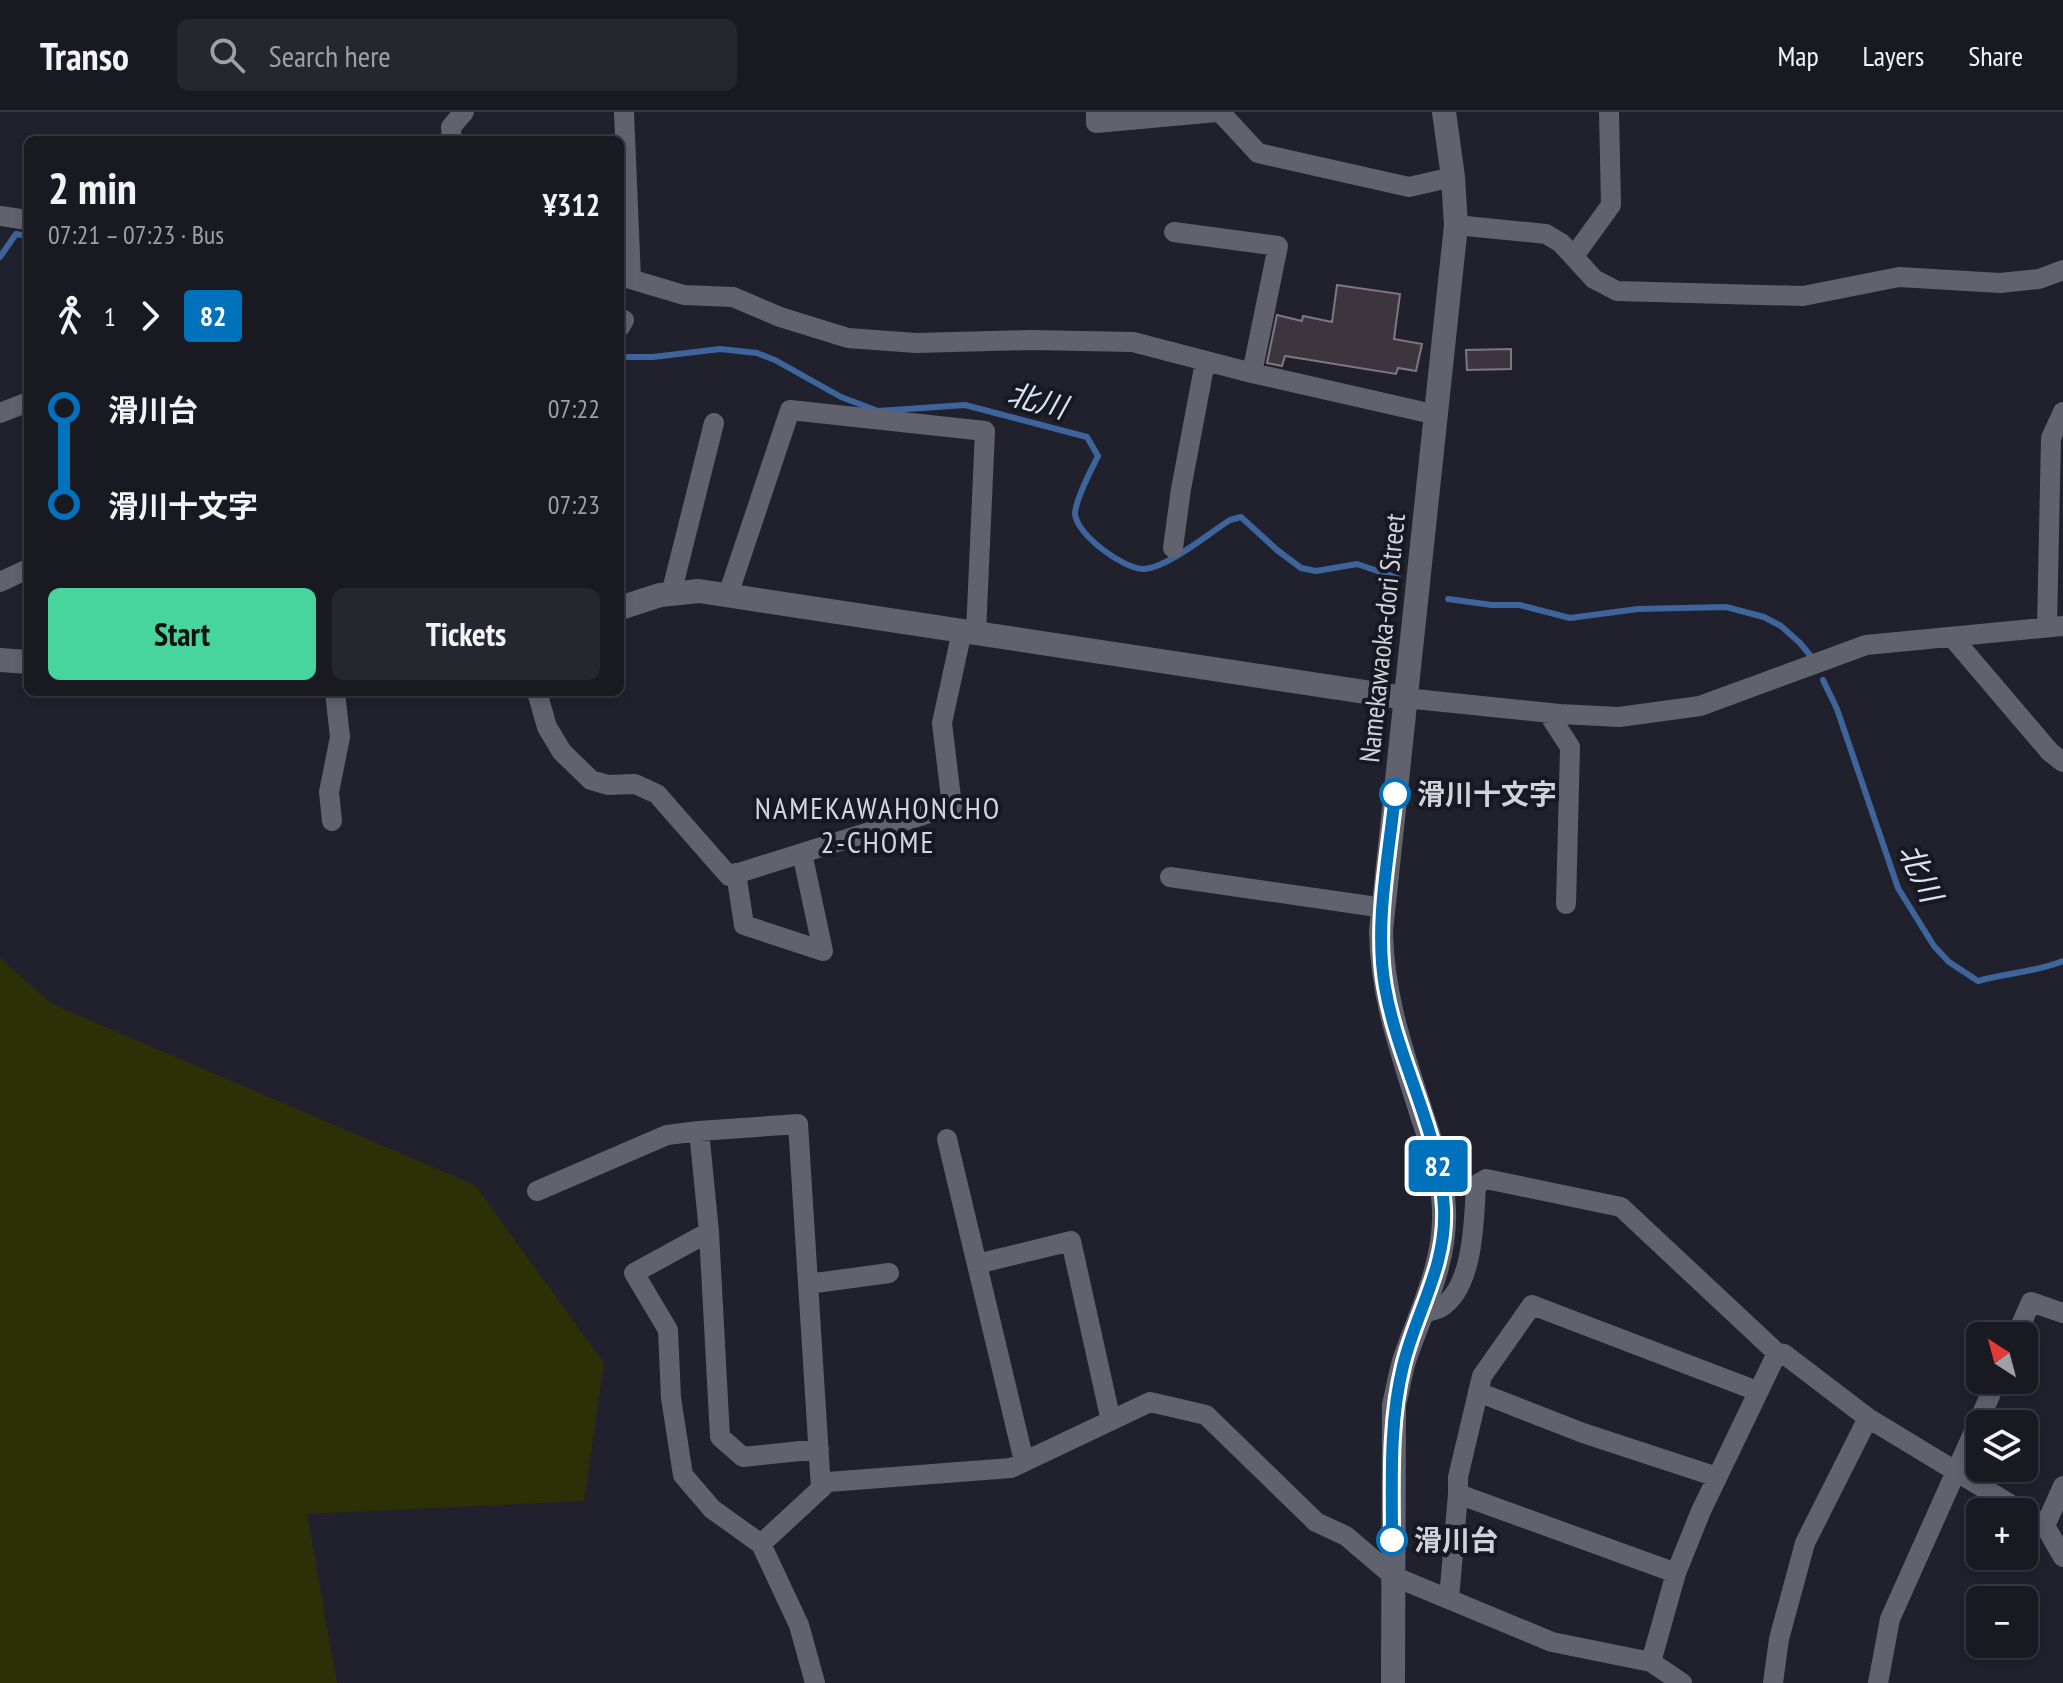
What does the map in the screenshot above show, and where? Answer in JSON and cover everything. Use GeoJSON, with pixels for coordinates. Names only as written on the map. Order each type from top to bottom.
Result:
{"type":"FeatureCollection","features":[{"type":"Feature","properties":{"kind":"street"},"geometry":{"type":"LineString","coordinates":[[452,136],[451,127],[464,112]]}},
{"type":"Feature","properties":{"kind":"street"},"geometry":{"type":"LineString","coordinates":[[624,112],[625,278],[684,295],[733,297],[780,317],[848,338],[916,343],[1031,340],[1133,342],[1205,362],[1437,415]]}},
{"type":"Feature","properties":{"kind":"street"},"geometry":{"type":"LineString","coordinates":[[1096,112],[1096,123],[1219,112],[1258,153],[1409,187],[1453,177]]}},
{"type":"Feature","properties":{"kind":"street","name":"Namekawaoka-dori Street"},"geometry":{"type":"LineString","coordinates":[[1393,1683],[1394,1405],[1404,1361],[1436,1274],[1444,1210],[1440,1170],[1393,1024],[1384,986],[1381,931],[1456,225],[1444,112]]}},
{"type":"Feature","properties":{"kind":"street"},"geometry":{"type":"LineString","coordinates":[[1574,256],[1611,205],[1609,112]]}},
{"type":"Feature","properties":{"kind":"street"},"geometry":{"type":"LineString","coordinates":[[0,216],[24,219]]}},
{"type":"Feature","properties":{"kind":"street"},"geometry":{"type":"LineString","coordinates":[[1456,225],[1546,234],[1561,243],[1594,279],[1617,291],[1803,296],[1899,277],[2000,283],[2039,279],[2063,270]]}},
{"type":"Feature","properties":{"kind":"street"},"geometry":{"type":"LineString","coordinates":[[1174,232],[1278,246],[1252,373]]}},
{"type":"Feature","properties":{"kind":"street"},"geometry":{"type":"LineString","coordinates":[[1173,548],[1205,362]]}},
{"type":"Feature","properties":{"kind":"street"},"geometry":{"type":"LineString","coordinates":[[0,413],[24,404]]}},
{"type":"Feature","properties":{"kind":"street"},"geometry":{"type":"LineString","coordinates":[[538,696],[547,727],[562,752],[591,780],[608,785],[635,784],[657,794],[729,876],[952,806],[942,723],[969,632],[985,431],[790,410],[728,595]]}},
{"type":"Feature","properties":{"kind":"street"},"geometry":{"type":"LineString","coordinates":[[624,607],[671,594],[699,591],[1405,698],[1619,717],[1700,706],[1866,645],[2055,627],[2051,438],[2063,412]]}},
{"type":"Feature","properties":{"kind":"street"},"geometry":{"type":"LineString","coordinates":[[671,594],[714,423]]}},
{"type":"Feature","properties":{"kind":"street"},"geometry":{"type":"LineString","coordinates":[[0,582],[24,571]]}},
{"type":"Feature","properties":{"kind":"street"},"geometry":{"type":"LineString","coordinates":[[1952,637],[2050,752],[2063,762]]}},
{"type":"Feature","properties":{"kind":"street"},"geometry":{"type":"LineString","coordinates":[[0,660],[24,662]]}},
{"type":"Feature","properties":{"kind":"street"},"geometry":{"type":"LineString","coordinates":[[332,821],[329,792],[340,737],[335,696]]}},
{"type":"Feature","properties":{"kind":"street"},"geometry":{"type":"LineString","coordinates":[[1548,713],[1570,747],[1566,904]]}},
{"type":"Feature","properties":{"kind":"street"},"geometry":{"type":"LineString","coordinates":[[736,873],[744,925],[823,951],[802,853]]}},
{"type":"Feature","properties":{"kind":"street"},"geometry":{"type":"LineString","coordinates":[[1170,877],[1384,908]]}},
{"type":"Feature","properties":{"kind":"street"},"geometry":{"type":"LineString","coordinates":[[537,1191],[667,1135],[798,1124],[821,1489]]}},
{"type":"Feature","properties":{"kind":"street"},"geometry":{"type":"LineString","coordinates":[[699,1131],[709,1232],[720,1437],[743,1457],[819,1449]]}},
{"type":"Feature","properties":{"kind":"street"},"geometry":{"type":"LineString","coordinates":[[947,1139],[1022,1453]]}},
{"type":"Feature","properties":{"kind":"street"},"geometry":{"type":"LineString","coordinates":[[1422,1313],[1440,1308],[1454,1295],[1467,1266],[1472,1242],[1476,1185],[1486,1179],[1621,1207],[1777,1353],[1784,1354],[1868,1418],[2002,1498]]}},
{"type":"Feature","properties":{"kind":"street"},"geometry":{"type":"LineString","coordinates":[[709,1232],[634,1273],[668,1330],[671,1398],[683,1475],[712,1509],[761,1544],[799,1625],[815,1683]]}},
{"type":"Feature","properties":{"kind":"street"},"geometry":{"type":"LineString","coordinates":[[977,1264],[1071,1241],[1111,1421]]}},
{"type":"Feature","properties":{"kind":"street"},"geometry":{"type":"LineString","coordinates":[[808,1284],[889,1273]]}},
{"type":"Feature","properties":{"kind":"street"},"geometry":{"type":"LineString","coordinates":[[2022,1322],[2031,1302],[2063,1313]]}},
{"type":"Feature","properties":{"kind":"street"},"geometry":{"type":"LineString","coordinates":[[1449,1599],[1458,1477],[1482,1376],[1532,1305],[1757,1391]]}},
{"type":"Feature","properties":{"kind":"street"},"geometry":{"type":"LineString","coordinates":[[1651,1662],[1676,1573],[1717,1477],[1777,1353]]}},
{"type":"Feature","properties":{"kind":"street"},"geometry":{"type":"LineString","coordinates":[[1478,1392],[1583,1433],[1717,1477]]}},
{"type":"Feature","properties":{"kind":"street"},"geometry":{"type":"LineString","coordinates":[[1878,1683],[1890,1619],[1991,1394]]}},
{"type":"Feature","properties":{"kind":"street"},"geometry":{"type":"LineString","coordinates":[[761,1544],[828,1482],[1011,1468],[1150,1402],[1206,1415],[1316,1522],[1346,1536],[1393,1576],[1552,1642],[1651,1662],[1682,1683]]}},
{"type":"Feature","properties":{"kind":"street"},"geometry":{"type":"LineString","coordinates":[[1773,1683],[1779,1639],[1805,1543],[1868,1418]]}},
{"type":"Feature","properties":{"kind":"street"},"geometry":{"type":"LineString","coordinates":[[2045,1526],[2063,1486]]}},
{"type":"Feature","properties":{"kind":"street"},"geometry":{"type":"LineString","coordinates":[[1458,1494],[1676,1573]]}},
{"type":"Feature","properties":{"kind":"street"},"geometry":{"type":"LineString","coordinates":[[2038,1521],[2045,1526],[2063,1557]]}},
{"type":"Feature","properties":{"kind":"shaded area"},"geometry":{"type":"Polygon","coordinates":[[[0,958],[52,1004],[475,1185],[604,1363],[584,1501],[307,1514],[337,1683],[0,1683],[0,958]]]}},
{"type":"Feature","properties":{"kind":"building"},"geometry":{"type":"Polygon","coordinates":[[[1337,285],[1400,294],[1394,339],[1422,344],[1416,371],[1398,368],[1396,374],[1285,356],[1282,366],[1267,363],[1277,315],[1302,321],[1303,316],[1332,322],[1337,285]]]}},
{"type":"Feature","properties":{"kind":"building"},"geometry":{"type":"Polygon","coordinates":[[[1511,349],[1511,369],[1467,370],[1466,350],[1511,349]]]}},
{"type":"Feature","properties":{"kind":"waterway","name":"北川"},"geometry":{"type":"LineString","coordinates":[[0,257],[16,234],[24,235]]}},
{"type":"Feature","properties":{"kind":"waterway","name":"北川"},"geometry":{"type":"LineString","coordinates":[[624,357],[653,357],[720,349],[757,353],[841,397],[878,411],[965,405],[1087,437],[1098,456],[1078,500],[1077,521],[1102,549],[1136,568],[1154,567],[1165,562],[1230,520],[1241,517],[1301,568],[1316,571],[1357,564],[1398,578]]}},
{"type":"Feature","properties":{"kind":"waterway","name":"北川"},"geometry":{"type":"LineString","coordinates":[[1448,599],[1520,605],[1570,618],[1638,609],[1726,607],[1764,617],[1781,626],[1814,660]]}},
{"type":"Feature","properties":{"kind":"waterway","name":"北川"},"geometry":{"type":"LineString","coordinates":[[1823,680],[1837,709],[1898,888],[1934,946],[1949,962],[1978,981],[2063,961]]}},
{"type":"Feature","properties":{"kind":"bus line","name":"82"},"geometry":{"type":"LineString","coordinates":[[1392,1540],[1394,1405],[1404,1361],[1436,1274],[1444,1210],[1440,1170],[1393,1024],[1384,986],[1381,931],[1395,794]]}},
{"type":"Feature","properties":{"kind":"place","name":"滑川十文字"},"geometry":{"type":"Point","coordinates":[1395,794]}},
{"type":"Feature","properties":{"kind":"place","name":"滑川台"},"geometry":{"type":"Point","coordinates":[1392,1540]}},
{"type":"Feature","properties":{"kind":"district","name":"NAMEKAWAHONCHO 2-CHOME"},"geometry":{"type":"Point","coordinates":[878,826]}}]}
